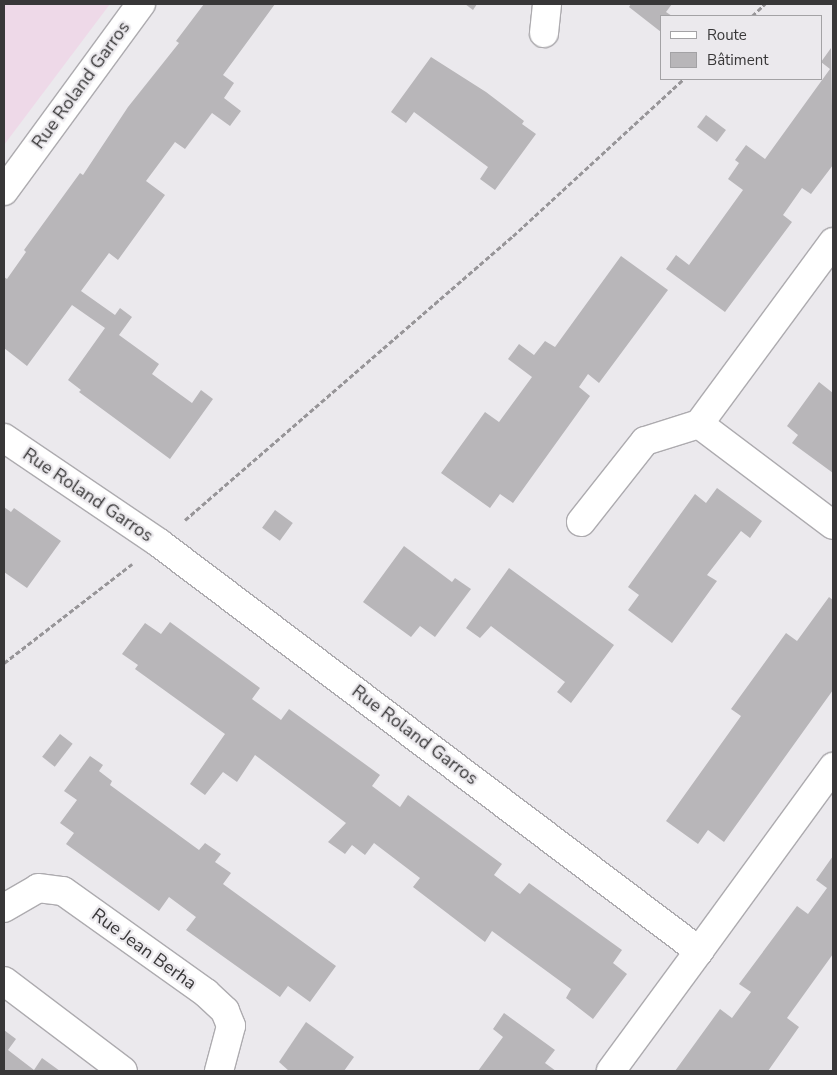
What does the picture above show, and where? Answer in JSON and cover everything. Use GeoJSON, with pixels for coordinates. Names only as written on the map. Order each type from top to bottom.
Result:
{"type":"FeatureCollection","features":[{"type":"Feature","properties":{"kind":"street","name":"Rue Roland Garros"},"geometry":{"type":"LineString","coordinates":[[4,191],[141,4]]}},
{"type":"Feature","properties":{"kind":"street"},"geometry":{"type":"LineString","coordinates":[[544,33],[547,4]]}},
{"type":"Feature","properties":{"kind":"street"},"geometry":{"type":"LineString","coordinates":[[580,522],[644,441],[699,424],[833,242]]}},
{"type":"Feature","properties":{"kind":"street"},"geometry":{"type":"LineString","coordinates":[[699,424],[833,525]]}},
{"type":"Feature","properties":{"kind":"street","name":"Rue Roland Garros"},"geometry":{"type":"LineString","coordinates":[[4,438],[159,543],[699,951]]}},
{"type":"Feature","properties":{"kind":"street"},"geometry":{"type":"LineString","coordinates":[[611,1071],[833,767]]}},
{"type":"Feature","properties":{"kind":"street","name":"Rue Jean Berha"},"geometry":{"type":"LineString","coordinates":[[4,908],[38,888],[63,890],[206,993],[225,1011],[231,1026],[219,1071]]}},
{"type":"Feature","properties":{"kind":"street"},"geometry":{"type":"LineString","coordinates":[[4,981],[122,1071]]}},
{"type":"Feature","properties":{"kind":"path"},"geometry":{"type":"LineString","coordinates":[[753,15],[765,4]]}},
{"type":"Feature","properties":{"kind":"path"},"geometry":{"type":"LineString","coordinates":[[4,663],[159,543],[514,236],[683,80]]}},
{"type":"Feature","properties":{"kind":"shaded area"},"geometry":{"type":"Polygon","coordinates":[[[4,4],[110,4],[4,145],[4,4]]]}},
{"type":"Feature","properties":{"kind":"building"},"geometry":{"type":"Polygon","coordinates":[[[204,4],[275,4],[223,75],[234,83],[224,98],[241,111],[230,126],[212,113],[185,149],[175,142],[146,181],[165,195],[118,260],[109,253],[81,291],[115,315],[120,308],[132,317],[119,335],[159,364],[152,374],[192,403],[201,390],[213,399],[170,459],[79,392],[81,390],[68,380],[105,328],[72,305],[27,366],[4,348],[4,277],[7,279],[26,252],[24,250],[80,173],[83,175],[128,107],[179,43],[176,41],[204,4]]]}},
{"type":"Feature","properties":{"kind":"building"},"geometry":{"type":"Polygon","coordinates":[[[465,4],[477,4],[473,10],[465,4]]]}},
{"type":"Feature","properties":{"kind":"building"},"geometry":{"type":"Polygon","coordinates":[[[631,4],[672,4],[666,12],[670,15],[660,15],[660,31],[629,7],[631,4]]]}},
{"type":"Feature","properties":{"kind":"building"},"geometry":{"type":"Polygon","coordinates":[[[831,48],[833,165],[811,194],[802,188],[783,215],[792,222],[725,312],[666,269],[676,255],[689,265],[743,190],[728,179],[739,163],[735,160],[746,145],[765,159],[830,69],[822,63],[831,48]]]}},
{"type":"Feature","properties":{"kind":"building"},"geometry":{"type":"Polygon","coordinates":[[[431,57],[486,92],[524,121],[522,124],[536,134],[495,190],[480,179],[488,167],[414,112],[406,123],[391,112],[431,57]]]}},
{"type":"Feature","properties":{"kind":"building"},"geometry":{"type":"Polygon","coordinates":[[[706,115],[726,130],[717,142],[697,127],[706,115]]]}},
{"type":"Feature","properties":{"kind":"building"},"geometry":{"type":"Polygon","coordinates":[[[621,256],[668,290],[599,383],[588,374],[579,387],[590,396],[513,503],[500,494],[490,508],[441,473],[485,412],[499,422],[532,377],[508,359],[519,344],[534,355],[545,341],[555,347],[621,256]]]}},
{"type":"Feature","properties":{"kind":"building"},"geometry":{"type":"Polygon","coordinates":[[[819,382],[833,393],[833,473],[792,443],[798,435],[787,426],[819,382]]]}},
{"type":"Feature","properties":{"kind":"building"},"geometry":{"type":"Polygon","coordinates":[[[717,488],[762,521],[750,538],[741,531],[707,575],[717,581],[672,643],[628,610],[639,595],[628,587],[695,494],[706,503],[717,488]]]}},
{"type":"Feature","properties":{"kind":"building"},"geometry":{"type":"Polygon","coordinates":[[[4,507],[11,512],[14,508],[61,541],[27,588],[4,572],[4,507]]]}},
{"type":"Feature","properties":{"kind":"building"},"geometry":{"type":"Polygon","coordinates":[[[275,510],[293,523],[280,541],[262,528],[275,510]]]}},
{"type":"Feature","properties":{"kind":"building"},"geometry":{"type":"Polygon","coordinates":[[[404,546],[452,582],[455,578],[471,589],[435,637],[420,626],[411,637],[363,602],[404,546]]]}},
{"type":"Feature","properties":{"kind":"building"},"geometry":{"type":"Polygon","coordinates":[[[509,568],[614,645],[571,703],[557,692],[565,682],[491,626],[480,638],[466,628],[509,568]]]}},
{"type":"Feature","properties":{"kind":"building"},"geometry":{"type":"Polygon","coordinates":[[[829,597],[833,600],[833,690],[724,842],[708,830],[698,844],[666,821],[741,716],[731,709],[786,633],[797,641],[829,597]]]}},
{"type":"Feature","properties":{"kind":"building"},"geometry":{"type":"Polygon","coordinates":[[[170,622],[260,688],[252,699],[281,720],[289,709],[380,775],[372,786],[400,807],[408,795],[502,864],[494,875],[520,894],[529,883],[622,950],[613,963],[627,974],[593,1019],[566,998],[571,989],[492,931],[485,942],[413,887],[420,878],[374,843],[365,855],[352,845],[345,854],[328,842],[346,823],[255,755],[237,782],[223,772],[205,795],[190,784],[225,734],[135,669],[138,665],[122,654],[145,623],[161,634],[170,622]]]}},
{"type":"Feature","properties":{"kind":"building"},"geometry":{"type":"Polygon","coordinates":[[[60,734],[73,744],[55,767],[42,757],[60,734]]]}},
{"type":"Feature","properties":{"kind":"building"},"geometry":{"type":"Polygon","coordinates":[[[90,756],[103,765],[99,771],[112,781],[110,785],[199,850],[205,843],[221,854],[215,862],[231,873],[223,884],[336,966],[310,1002],[288,986],[280,997],[186,930],[196,917],[169,897],[159,911],[66,844],[74,833],[60,823],[77,800],[64,791],[90,756]]]}},
{"type":"Feature","properties":{"kind":"building"},"geometry":{"type":"Polygon","coordinates":[[[833,856],[833,954],[787,1018],[799,1027],[768,1071],[675,1071],[720,1009],[732,1018],[751,992],[739,984],[797,906],[808,914],[827,888],[816,880],[833,856]]]}},
{"type":"Feature","properties":{"kind":"building"},"geometry":{"type":"Polygon","coordinates":[[[504,1013],[555,1050],[545,1063],[556,1071],[478,1071],[503,1037],[493,1029],[504,1013]]]}},
{"type":"Feature","properties":{"kind":"building"},"geometry":{"type":"Polygon","coordinates":[[[306,1022],[354,1057],[344,1071],[289,1071],[279,1062],[306,1022]]]}},
{"type":"Feature","properties":{"kind":"building"},"geometry":{"type":"Polygon","coordinates":[[[4,1030],[16,1039],[8,1050],[34,1070],[42,1058],[60,1071],[4,1071],[4,1030]]]}}]}
